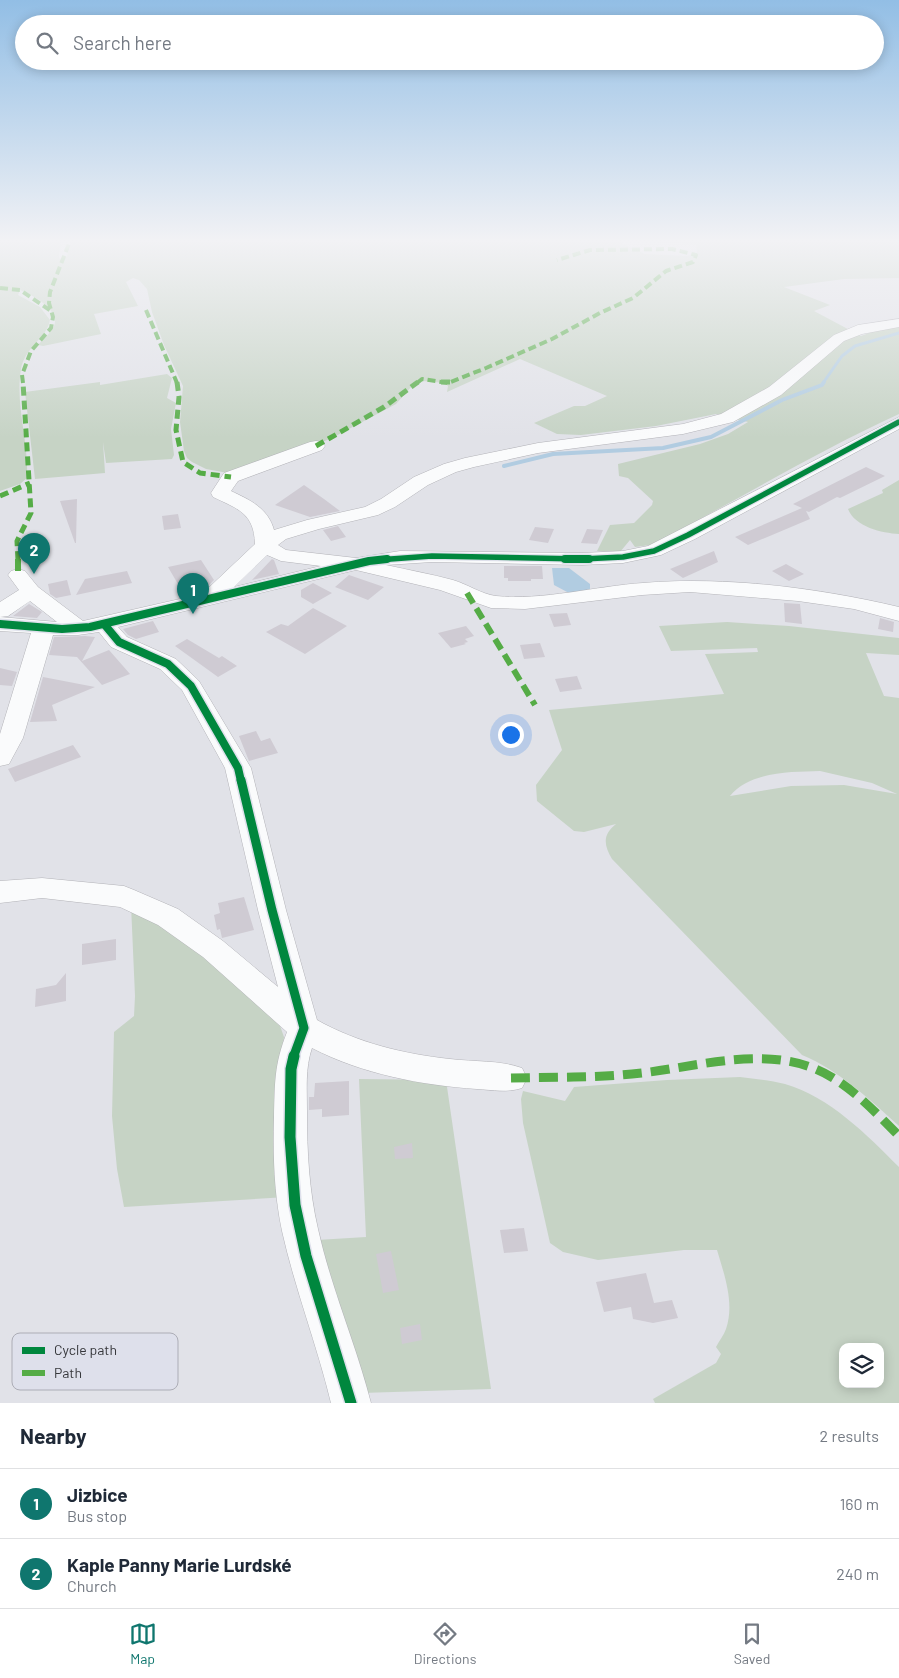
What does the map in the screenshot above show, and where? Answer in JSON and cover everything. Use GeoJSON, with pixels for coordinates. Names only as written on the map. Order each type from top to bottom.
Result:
{"type":"FeatureCollection","features":[{"type":"Feature","properties":{"kind":"street"},"geometry":{"type":"LineString","coordinates":[[211,598],[265,545],[280,534],[305,526],[371,511],[388,504],[421,481],[457,466],[538,448],[683,429],[727,418],[775,391],[839,338],[858,330],[899,323]]}},
{"type":"Feature","properties":{"kind":"street"},"geometry":{"type":"LineString","coordinates":[[0,624],[78,628],[104,624],[355,564],[412,557],[582,559],[631,556],[665,547],[899,422]]}},
{"type":"Feature","properties":{"kind":"street"},"geometry":{"type":"LineString","coordinates":[[265,545],[266,532],[253,509],[220,493],[231,477],[316,446]]}},
{"type":"Feature","properties":{"kind":"street"},"geometry":{"type":"LineString","coordinates":[[265,545],[281,555],[355,564],[447,585],[491,602],[526,603],[616,592],[699,586],[798,595],[854,603],[899,614]]}},
{"type":"Feature","properties":{"kind":"street"},"geometry":{"type":"LineString","coordinates":[[582,559],[588,572],[616,592]]}},
{"type":"Feature","properties":{"kind":"street"},"geometry":{"type":"LineString","coordinates":[[0,611],[24,583],[78,628]]}},
{"type":"Feature","properties":{"kind":"street"},"geometry":{"type":"LineString","coordinates":[[104,624],[119,642],[168,664],[191,686],[238,768],[272,910],[304,1028],[291,1068],[291,1162],[295,1205],[306,1258],[351,1403]]}},
{"type":"Feature","properties":{"kind":"street"},"geometry":{"type":"LineString","coordinates":[[0,758],[11,738],[44,627]]}},
{"type":"Feature","properties":{"kind":"street"},"geometry":{"type":"LineString","coordinates":[[0,892],[42,888],[124,897],[168,916],[213,949],[304,1028],[346,1050],[381,1060],[449,1073],[511,1078]]}},
{"type":"Feature","properties":{"kind":"green space"},"geometry":{"type":"Polygon","coordinates":[[[0,306],[39,306],[50,320],[45,332],[23,361],[20,383],[27,478],[20,484],[0,491],[0,306]]]}},
{"type":"Feature","properties":{"kind":"green space"},"geometry":{"type":"Polygon","coordinates":[[[46,306],[135,306],[94,314],[101,334],[43,346],[38,345],[54,326],[55,320],[46,306]]]}},
{"type":"Feature","properties":{"kind":"green space"},"geometry":{"type":"Polygon","coordinates":[[[151,306],[826,306],[814,311],[861,336],[877,330],[899,327],[899,414],[808,460],[659,541],[650,545],[635,547],[630,540],[620,552],[597,551],[610,525],[634,523],[652,505],[653,501],[628,478],[619,476],[618,464],[700,444],[728,434],[748,422],[716,414],[656,426],[581,435],[557,434],[534,423],[574,406],[585,406],[607,396],[520,359],[447,392],[448,386],[445,383],[422,381],[412,386],[396,404],[332,438],[285,457],[228,473],[206,469],[187,458],[184,451],[180,422],[183,386],[164,345],[151,306]]]}},
{"type":"Feature","properties":{"kind":"green space"},"geometry":{"type":"Polygon","coordinates":[[[167,374],[172,378],[167,398],[176,403],[171,429],[174,455],[172,459],[106,463],[103,442],[105,473],[35,479],[25,392],[100,382],[100,385],[167,374]]]}},
{"type":"Feature","properties":{"kind":"green space"},"geometry":{"type":"Polygon","coordinates":[[[899,480],[899,534],[863,525],[848,509],[883,493],[882,490],[899,480]]]}},
{"type":"Feature","properties":{"kind":"green space"},"geometry":{"type":"Polygon","coordinates":[[[727,622],[789,626],[899,638],[899,655],[866,653],[884,696],[899,698],[899,1126],[841,1077],[816,1061],[802,1055],[612,859],[607,849],[606,836],[616,824],[584,832],[574,831],[537,801],[536,785],[562,750],[549,710],[724,694],[705,654],[758,652],[757,648],[671,651],[659,626],[727,622]],[[820,771],[772,774],[748,782],[730,796],[791,786],[844,785],[897,794],[872,783],[820,771]]]}},
{"type":"Feature","properties":{"kind":"green space"},"geometry":{"type":"Polygon","coordinates":[[[131,905],[185,937],[279,1023],[284,1037],[280,1083],[287,1197],[124,1207],[117,1169],[112,1116],[114,1032],[134,1016],[135,996],[131,905]]]}},
{"type":"Feature","properties":{"kind":"green space"},"geometry":{"type":"Polygon","coordinates":[[[740,1077],[785,1084],[817,1098],[847,1118],[874,1142],[899,1167],[899,1403],[655,1403],[653,1399],[716,1363],[721,1354],[716,1347],[726,1329],[729,1309],[728,1289],[723,1269],[717,1250],[684,1250],[598,1260],[563,1252],[550,1243],[523,1123],[521,1099],[523,1091],[565,1101],[574,1087],[740,1077]]]}},
{"type":"Feature","properties":{"kind":"green space"},"geometry":{"type":"Polygon","coordinates":[[[359,1079],[446,1080],[491,1389],[361,1393],[317,1240],[366,1237],[359,1079]]]}},
{"type":"Feature","properties":{"kind":"water"},"geometry":{"type":"Polygon","coordinates":[[[552,568],[569,568],[590,584],[590,590],[569,593],[554,585],[552,568]]]}},
{"type":"Feature","properties":{"kind":"building"},"geometry":{"type":"Polygon","coordinates":[[[866,467],[885,476],[840,498],[837,497],[809,512],[806,511],[810,519],[748,545],[735,537],[802,508],[793,504],[866,467]]]}},
{"type":"Feature","properties":{"kind":"building"},"geometry":{"type":"Polygon","coordinates":[[[304,485],[340,511],[310,517],[275,505],[304,485]]]}},
{"type":"Feature","properties":{"kind":"building"},"geometry":{"type":"Polygon","coordinates":[[[77,499],[76,543],[75,543],[60,501],[77,499]]]}},
{"type":"Feature","properties":{"kind":"building"},"geometry":{"type":"Polygon","coordinates":[[[178,514],[181,528],[164,530],[162,516],[178,514]]]}},
{"type":"Feature","properties":{"kind":"building"},"geometry":{"type":"Polygon","coordinates":[[[338,526],[346,537],[331,541],[323,530],[338,526]]]}},
{"type":"Feature","properties":{"kind":"building"},"geometry":{"type":"Polygon","coordinates":[[[535,527],[554,529],[548,543],[529,540],[535,527]]]}},
{"type":"Feature","properties":{"kind":"building"},"geometry":{"type":"Polygon","coordinates":[[[587,529],[603,530],[597,544],[581,543],[587,529]]]}},
{"type":"Feature","properties":{"kind":"building"},"geometry":{"type":"Polygon","coordinates":[[[714,551],[718,562],[683,578],[670,569],[714,551]]]}},
{"type":"Feature","properties":{"kind":"building"},"geometry":{"type":"Polygon","coordinates":[[[272,559],[279,574],[252,580],[272,559]]]}},
{"type":"Feature","properties":{"kind":"building"},"geometry":{"type":"Polygon","coordinates":[[[201,560],[214,580],[209,585],[182,591],[168,567],[201,560]]]}},
{"type":"Feature","properties":{"kind":"building"},"geometry":{"type":"Polygon","coordinates":[[[786,564],[804,574],[789,581],[772,571],[786,564]]]}},
{"type":"Feature","properties":{"kind":"building"},"geometry":{"type":"Polygon","coordinates":[[[504,566],[542,566],[543,579],[508,581],[508,578],[504,578],[504,566]]]}},
{"type":"Feature","properties":{"kind":"building"},"geometry":{"type":"Polygon","coordinates":[[[127,571],[132,583],[76,595],[85,579],[127,571]]]}},
{"type":"Feature","properties":{"kind":"building"},"geometry":{"type":"Polygon","coordinates":[[[349,575],[384,587],[368,600],[335,587],[349,575]]]}},
{"type":"Feature","properties":{"kind":"building"},"geometry":{"type":"Polygon","coordinates":[[[67,580],[71,595],[56,598],[50,594],[48,584],[67,580]]]}},
{"type":"Feature","properties":{"kind":"building"},"geometry":{"type":"Polygon","coordinates":[[[313,583],[332,593],[313,604],[301,597],[301,590],[313,583]]]}},
{"type":"Feature","properties":{"kind":"building"},"geometry":{"type":"Polygon","coordinates":[[[784,603],[800,604],[802,624],[785,622],[784,603]]]}},
{"type":"Feature","properties":{"kind":"building"},"geometry":{"type":"Polygon","coordinates":[[[29,604],[42,612],[37,618],[13,616],[29,604]]]}},
{"type":"Feature","properties":{"kind":"building"},"geometry":{"type":"Polygon","coordinates":[[[313,608],[347,626],[305,654],[266,632],[281,624],[288,626],[313,608]]]}},
{"type":"Feature","properties":{"kind":"building"},"geometry":{"type":"Polygon","coordinates":[[[567,613],[571,625],[554,627],[549,614],[567,613]]]}},
{"type":"Feature","properties":{"kind":"building"},"geometry":{"type":"Polygon","coordinates":[[[880,618],[894,622],[893,632],[878,629],[880,618]]]}},
{"type":"Feature","properties":{"kind":"building"},"geometry":{"type":"Polygon","coordinates":[[[153,621],[159,632],[136,639],[128,635],[123,629],[153,621]]]}},
{"type":"Feature","properties":{"kind":"building"},"geometry":{"type":"Polygon","coordinates":[[[466,626],[474,636],[465,639],[468,642],[464,643],[466,644],[451,648],[438,633],[466,626]]]}},
{"type":"Feature","properties":{"kind":"building"},"geometry":{"type":"Polygon","coordinates":[[[54,637],[95,637],[82,661],[109,650],[130,674],[102,685],[77,657],[49,655],[54,637]]]}},
{"type":"Feature","properties":{"kind":"building"},"geometry":{"type":"Polygon","coordinates":[[[187,639],[219,658],[222,656],[237,666],[218,677],[175,646],[187,639]]]}},
{"type":"Feature","properties":{"kind":"building"},"geometry":{"type":"Polygon","coordinates":[[[540,643],[545,657],[524,659],[520,645],[540,643]]]}},
{"type":"Feature","properties":{"kind":"building"},"geometry":{"type":"Polygon","coordinates":[[[0,668],[17,672],[12,686],[0,685],[0,668]]]}},
{"type":"Feature","properties":{"kind":"building"},"geometry":{"type":"Polygon","coordinates":[[[577,676],[582,689],[560,692],[555,679],[577,676]]]}},
{"type":"Feature","properties":{"kind":"building"},"geometry":{"type":"Polygon","coordinates":[[[43,677],[95,687],[52,705],[57,721],[30,722],[43,677]]]}},
{"type":"Feature","properties":{"kind":"building"},"geometry":{"type":"Polygon","coordinates":[[[256,731],[261,741],[270,738],[278,753],[249,761],[239,736],[256,731]]]}},
{"type":"Feature","properties":{"kind":"building"},"geometry":{"type":"Polygon","coordinates":[[[73,745],[81,757],[15,782],[8,769],[73,745]]]}},
{"type":"Feature","properties":{"kind":"building"},"geometry":{"type":"Polygon","coordinates":[[[244,897],[254,930],[222,938],[220,929],[217,930],[214,915],[220,913],[218,903],[244,897]]]}},
{"type":"Feature","properties":{"kind":"building"},"geometry":{"type":"Polygon","coordinates":[[[116,939],[116,960],[82,965],[82,944],[116,939]]]}},
{"type":"Feature","properties":{"kind":"building"},"geometry":{"type":"Polygon","coordinates":[[[66,973],[66,1001],[35,1007],[36,989],[56,985],[66,973]]]}},
{"type":"Feature","properties":{"kind":"building"},"geometry":{"type":"Polygon","coordinates":[[[349,1081],[349,1115],[322,1117],[322,1109],[309,1110],[309,1097],[314,1097],[315,1083],[349,1081]]]}},
{"type":"Feature","properties":{"kind":"building"},"geometry":{"type":"Polygon","coordinates":[[[412,1143],[413,1158],[395,1159],[394,1147],[412,1143]]]}},
{"type":"Feature","properties":{"kind":"building"},"geometry":{"type":"Polygon","coordinates":[[[524,1228],[528,1251],[504,1253],[500,1230],[524,1228]]]}},
{"type":"Feature","properties":{"kind":"building"},"geometry":{"type":"Polygon","coordinates":[[[391,1251],[399,1290],[383,1293],[376,1254],[391,1251]]]}},
{"type":"Feature","properties":{"kind":"building"},"geometry":{"type":"Polygon","coordinates":[[[646,1273],[654,1303],[672,1300],[678,1318],[653,1323],[633,1319],[631,1307],[604,1312],[596,1282],[646,1273]]]}},
{"type":"Feature","properties":{"kind":"building"},"geometry":{"type":"Polygon","coordinates":[[[420,1324],[422,1340],[402,1344],[400,1328],[420,1324]]]}},
{"type":"Feature","properties":{"kind":"waterway"},"geometry":{"type":"LineString","coordinates":[[823,383],[842,356],[855,346],[899,333]]}},
{"type":"Feature","properties":{"kind":"waterway"},"geometry":{"type":"LineString","coordinates":[[504,466],[553,454],[663,448],[711,437],[782,400],[822,385],[824,382]]}},
{"type":"Feature","properties":{"kind":"marked path"},"geometry":{"type":"LineString","coordinates":[[44,306],[51,311]]}},
{"type":"Feature","properties":{"kind":"marked path"},"geometry":{"type":"LineString","coordinates":[[18,575],[17,541],[31,513],[22,375],[31,351],[51,328],[53,317],[50,306]]}},
{"type":"Feature","properties":{"kind":"marked path"},"geometry":{"type":"LineString","coordinates":[[316,446],[384,407],[422,379],[448,383],[552,339],[614,306]]}},
{"type":"Feature","properties":{"kind":"marked path"},"geometry":{"type":"LineString","coordinates":[[146,310],[177,381],[179,397],[176,430],[183,462],[200,473],[231,477]]}},
{"type":"Feature","properties":{"kind":"marked path"},"geometry":{"type":"LineString","coordinates":[[0,496],[30,483]]}},
{"type":"Feature","properties":{"kind":"marked path"},"geometry":{"type":"LineString","coordinates":[[467,593],[535,705]]}},
{"type":"Feature","properties":{"kind":"marked path"},"geometry":{"type":"LineString","coordinates":[[511,1078],[632,1074],[748,1060],[793,1062],[813,1068],[837,1081],[859,1098],[899,1136]]}},
{"type":"Feature","properties":{"kind":"cycle path"},"geometry":{"type":"LineString","coordinates":[[0,624],[62,629],[90,627],[369,561],[400,557],[582,559],[623,557],[654,551],[688,535],[899,422]]}},
{"type":"Feature","properties":{"kind":"cycle path"},"geometry":{"type":"LineString","coordinates":[[104,624],[119,642],[168,664],[191,686],[238,768],[272,910],[304,1028],[294,1054],[291,1069],[290,1120],[295,1205],[306,1256],[345,1378],[351,1403]]}},
{"type":"Feature","properties":{"kind":"place","name":"Kaple Panny Marie Lurdské"},"geometry":{"type":"Point","coordinates":[34,574]}},
{"type":"Feature","properties":{"kind":"place","name":"Jizbice"},"geometry":{"type":"Point","coordinates":[193,614]}}]}
